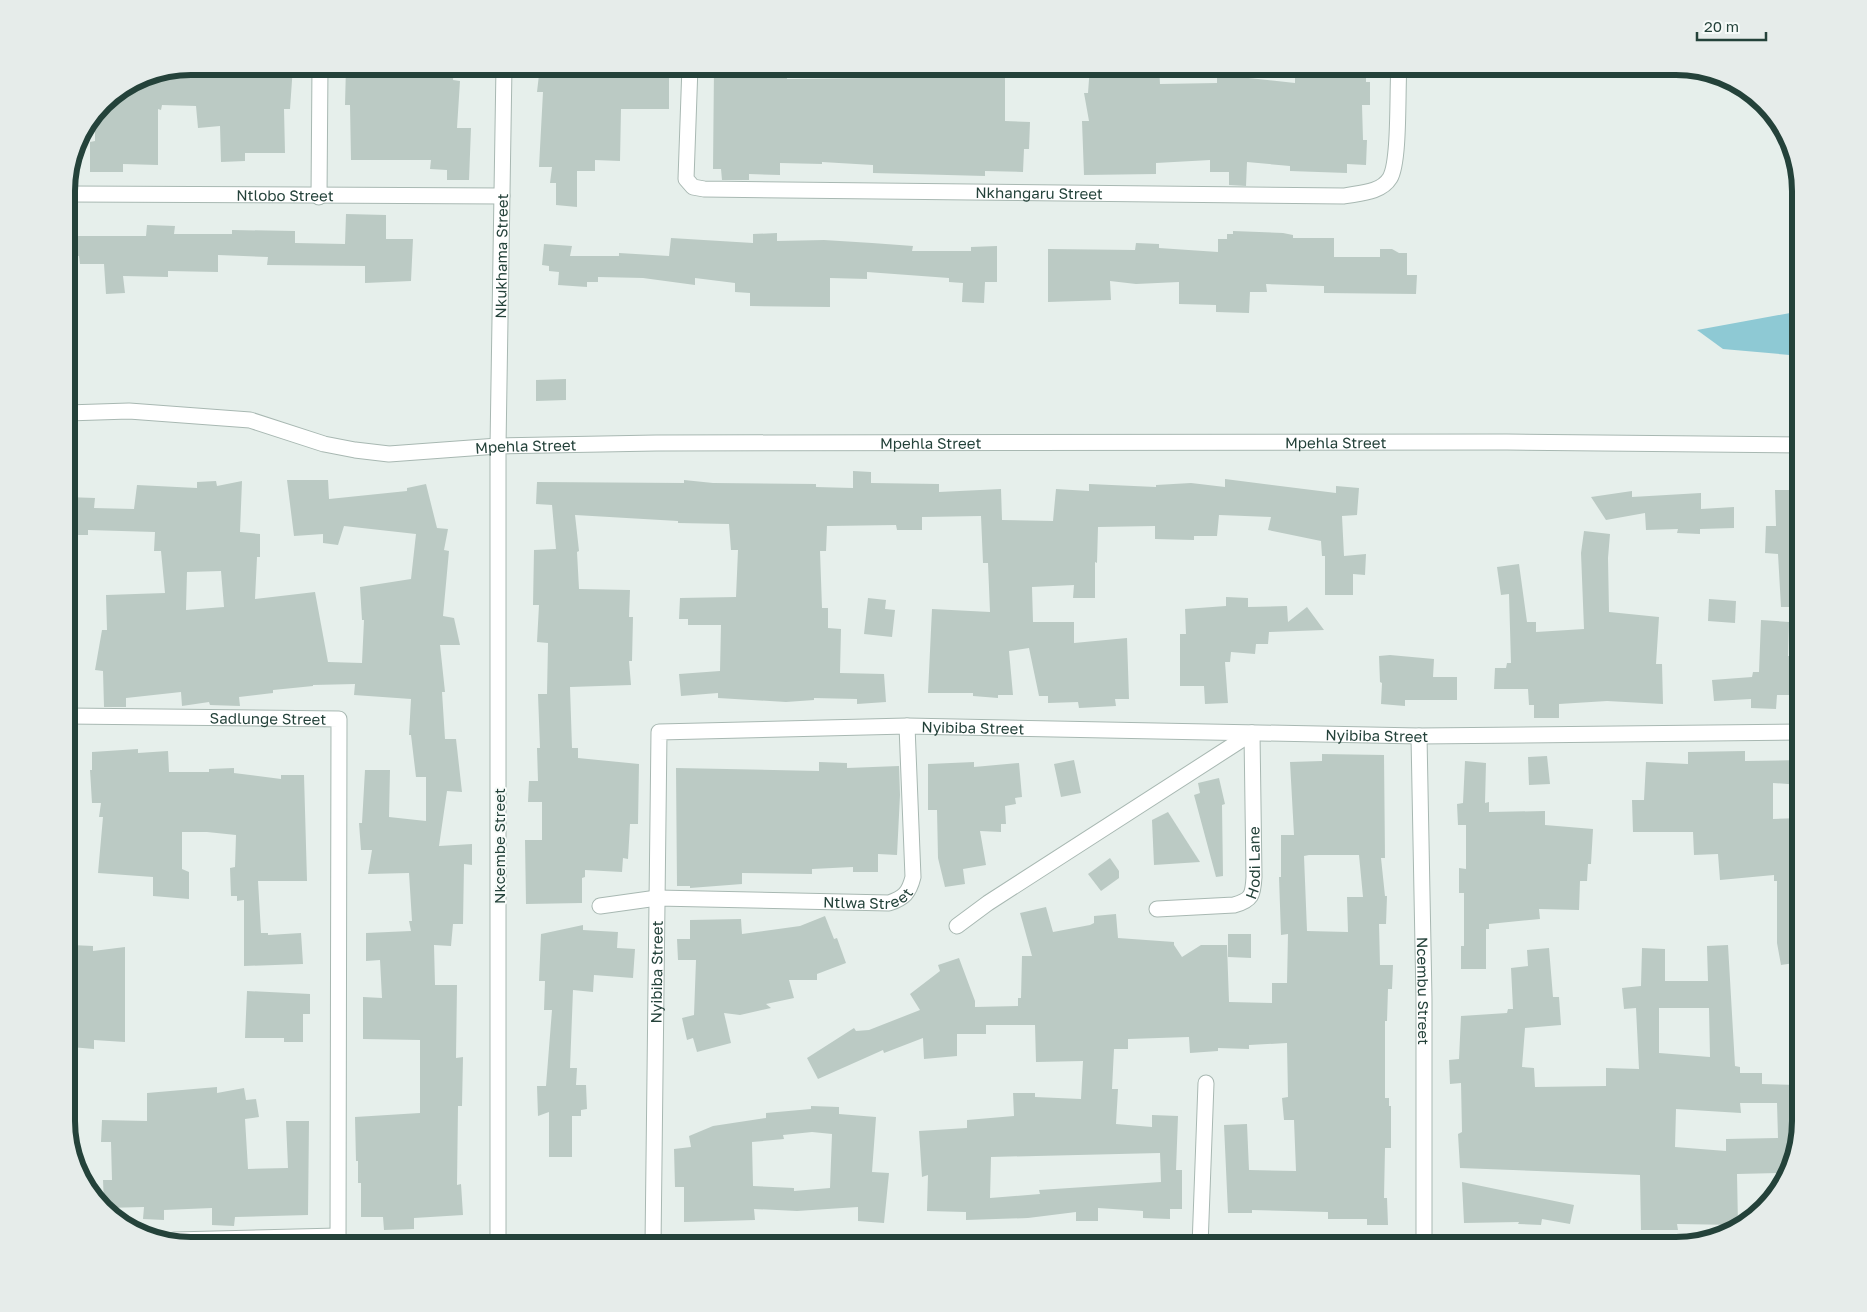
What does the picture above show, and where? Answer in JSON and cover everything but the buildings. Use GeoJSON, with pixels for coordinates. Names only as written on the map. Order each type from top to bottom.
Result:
{"type":"FeatureCollection","features":[{"type":"Feature","properties":{"kind":"street"},"geometry":{"type":"LineString","coordinates":[[319,197],[320,75]]}},
{"type":"Feature","properties":{"kind":"street","name":"Nkukhama Street"},"geometry":{"type":"LineString","coordinates":[[498,446],[504,75]]}},
{"type":"Feature","properties":{"kind":"street","name":"Nkhangaru Street"},"geometry":{"type":"LineString","coordinates":[[690,75],[686,179],[693,186],[704,189],[1344,196],[1374,191],[1390,179],[1396,154],[1399,75]]}},
{"type":"Feature","properties":{"kind":"street","name":"Ntlobo Street"},"geometry":{"type":"LineString","coordinates":[[75,194],[319,197],[502,196]]}},
{"type":"Feature","properties":{"kind":"street","name":"Mpehla Street"},"geometry":{"type":"LineString","coordinates":[[75,413],[129,411],[250,420],[324,444],[389,454],[498,446],[675,443],[1507,442],[1792,445]]}},
{"type":"Feature","properties":{"kind":"street","name":"Nkcembe Street"},"geometry":{"type":"LineString","coordinates":[[498,446],[498,1237]]}},
{"type":"Feature","properties":{"kind":"street","name":"Sadlunge Street"},"geometry":{"type":"LineString","coordinates":[[75,716],[339,719],[338,1237]]}},
{"type":"Feature","properties":{"kind":"street","name":"Nyibiba Street"},"geometry":{"type":"LineString","coordinates":[[654,1237],[659,732],[908,726],[1419,736],[1792,732]]}},
{"type":"Feature","properties":{"kind":"street","name":"Ntlwa Street"},"geometry":{"type":"LineString","coordinates":[[600,906],[657,898],[889,903],[902,898],[910,890],[913,877],[908,726]]}},
{"type":"Feature","properties":{"kind":"street"},"geometry":{"type":"LineString","coordinates":[[957,926],[988,903],[1252,733]]}},
{"type":"Feature","properties":{"kind":"street","name":"Hodi Lane"},"geometry":{"type":"LineString","coordinates":[[1157,909],[1234,905],[1246,902],[1251,896],[1254,877],[1252,733]]}},
{"type":"Feature","properties":{"kind":"street","name":"Ncembu Street"},"geometry":{"type":"LineString","coordinates":[[1419,736],[1424,1000],[1424,1237]]}},
{"type":"Feature","properties":{"kind":"street"},"geometry":{"type":"LineString","coordinates":[[1200,1237],[1206,1083]]}},
{"type":"Feature","properties":{"kind":"water"},"geometry":{"type":"Polygon","coordinates":[[[1792,313],[1792,355],[1723,349],[1697,330],[1792,313]]]}}]}
